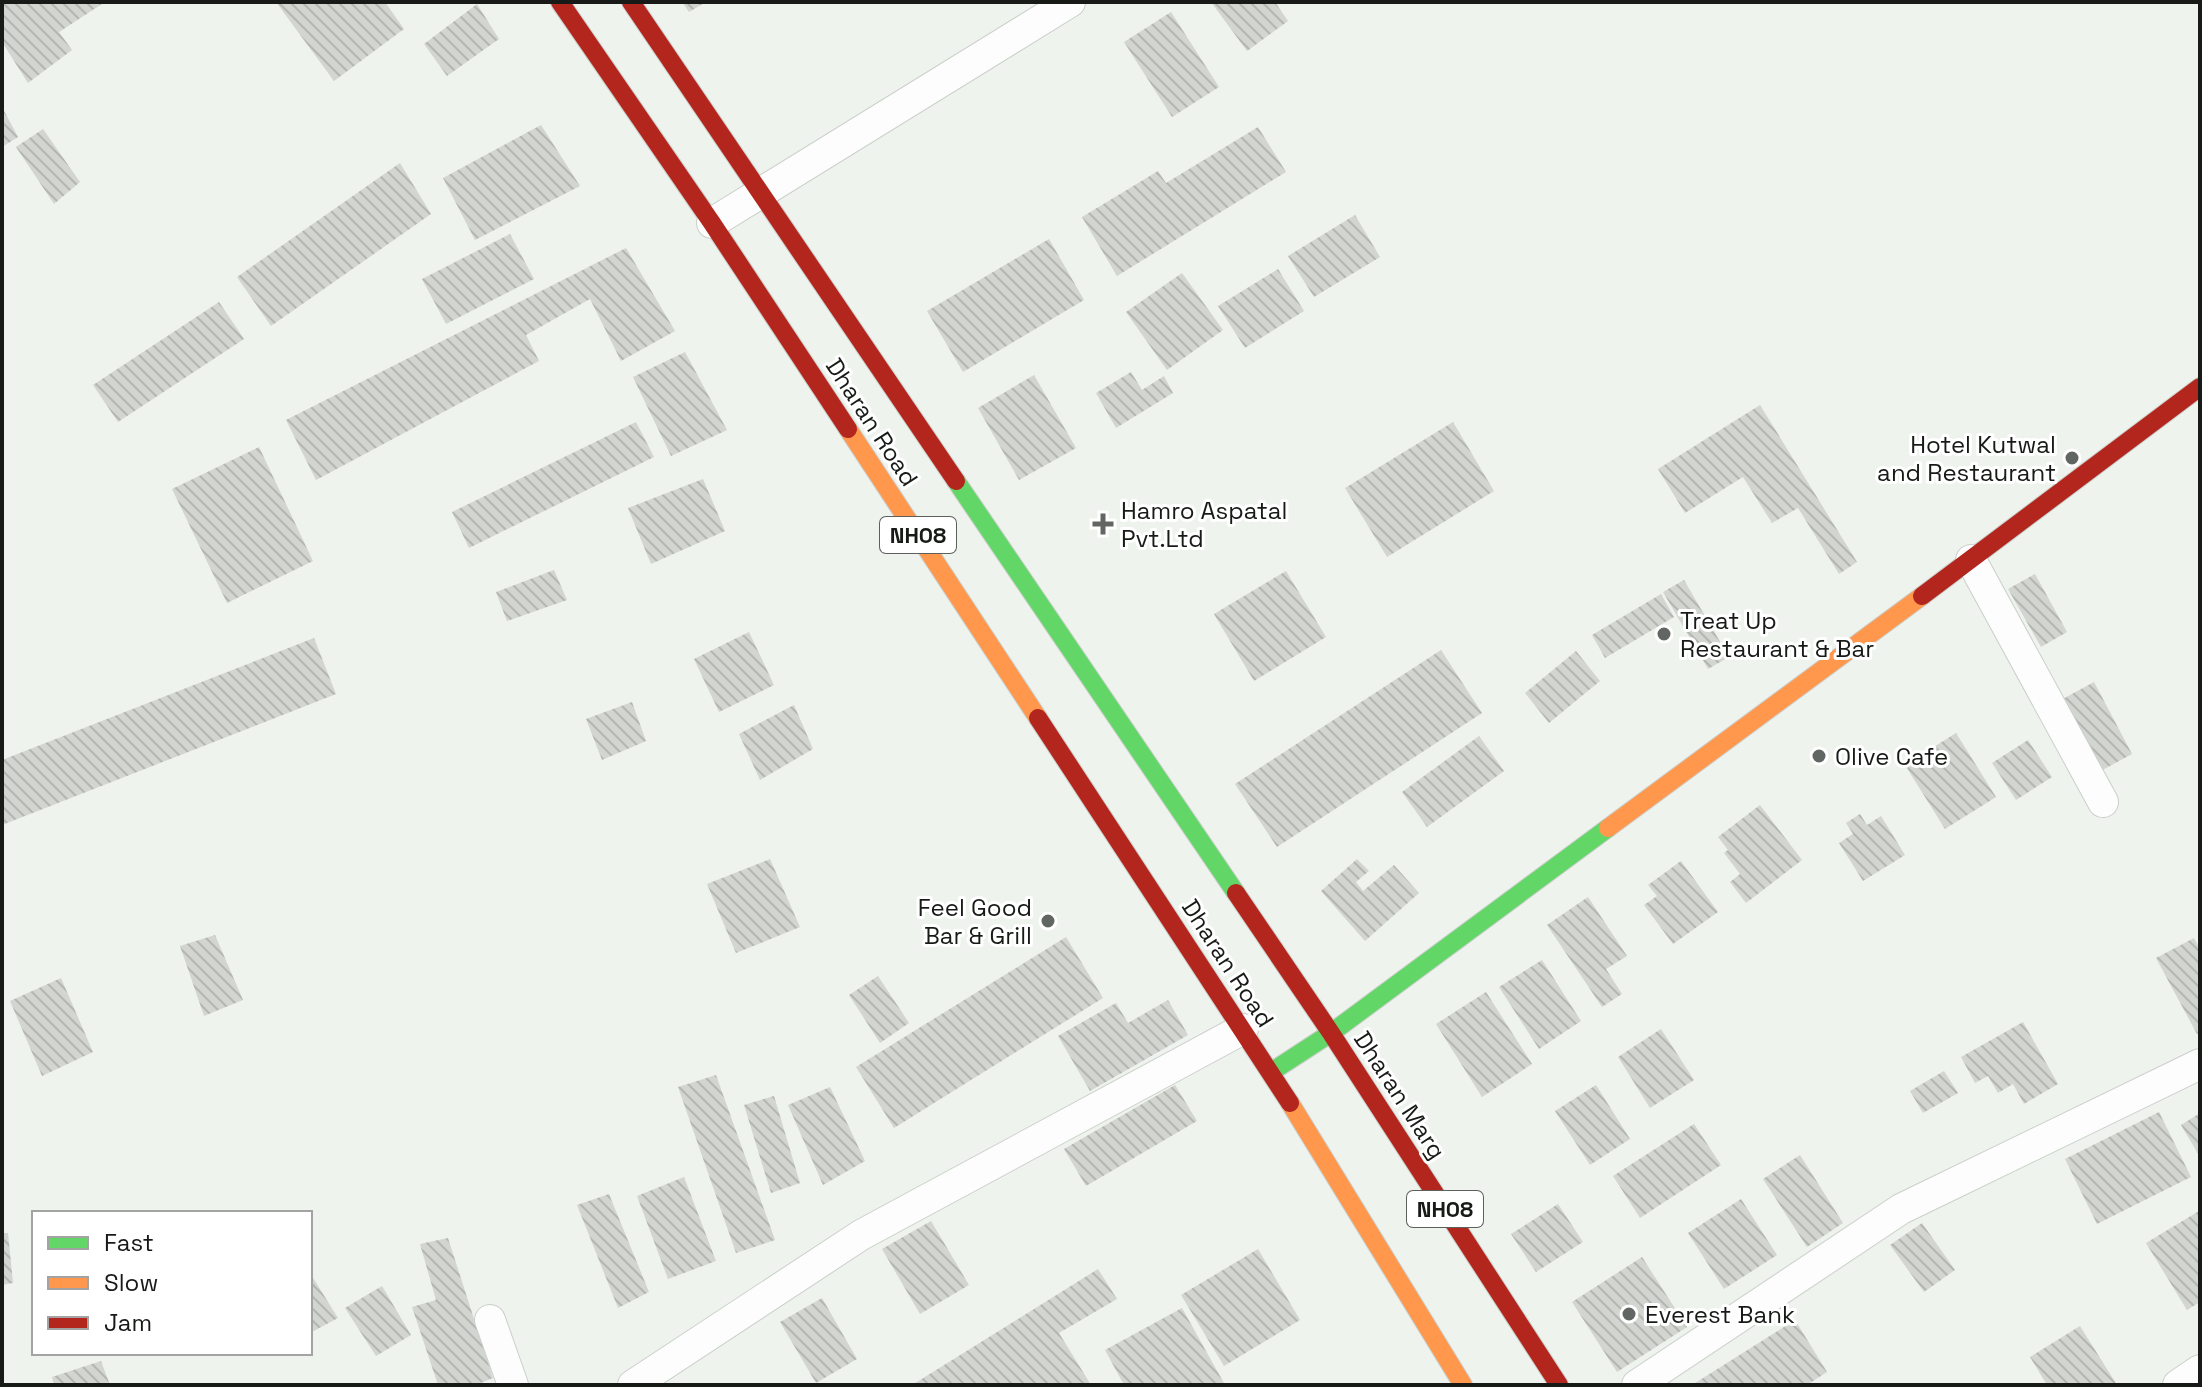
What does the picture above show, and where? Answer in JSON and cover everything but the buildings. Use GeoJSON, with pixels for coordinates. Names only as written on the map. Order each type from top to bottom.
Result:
{"type":"FeatureCollection","features":[{"type":"Feature","properties":{"kind":"main road","name":"Dharan Road"},"geometry":{"type":"LineString","coordinates":[[560,2],[712,223],[1271,1072]]}},
{"type":"Feature","properties":{"kind":"main road","name":"Dharan Road"},"geometry":{"type":"LineString","coordinates":[[631,2],[1331,1033]]}},
{"type":"Feature","properties":{"kind":"main road"},"geometry":{"type":"LineString","coordinates":[[1271,1072],[1331,1033],[2200,387]]}},
{"type":"Feature","properties":{"kind":"main road","name":"Dharan Marg"},"geometry":{"type":"LineString","coordinates":[[1331,1033],[1559,1385]]}},
{"type":"Feature","properties":{"kind":"main road","name":"NH08"},"geometry":{"type":"LineString","coordinates":[[1271,1072],[1463,1385]]}},
{"type":"Feature","properties":{"kind":"street"},"geometry":{"type":"LineString","coordinates":[[712,223],[1070,2]]}},
{"type":"Feature","properties":{"kind":"street"},"geometry":{"type":"LineString","coordinates":[[1971,560],[2103,802]]}},
{"type":"Feature","properties":{"kind":"street"},"geometry":{"type":"LineString","coordinates":[[633,1385],[861,1235],[1243,1029]]}},
{"type":"Feature","properties":{"kind":"street"},"geometry":{"type":"LineString","coordinates":[[1637,1385],[1901,1209],[2200,1064]]}},
{"type":"Feature","properties":{"kind":"street"},"geometry":{"type":"LineString","coordinates":[[490,1320],[513,1385]]}},
{"type":"Feature","properties":{"kind":"street"},"geometry":{"type":"LineString","coordinates":[[2178,1385],[2200,1370]]}},
{"type":"Feature","properties":{"kind":"traffic: fast"},"geometry":{"type":"LineString","coordinates":[[956,481],[1236,893]]}},
{"type":"Feature","properties":{"kind":"traffic: fast"},"geometry":{"type":"LineString","coordinates":[[1271,1072],[1331,1033],[1608,828]]}},
{"type":"Feature","properties":{"kind":"traffic: slow"},"geometry":{"type":"LineString","coordinates":[[848,429],[1038,718]]}},
{"type":"Feature","properties":{"kind":"traffic: slow"},"geometry":{"type":"LineString","coordinates":[[1608,828],[1922,596]]}},
{"type":"Feature","properties":{"kind":"traffic: slow"},"geometry":{"type":"LineString","coordinates":[[1290,1103],[1463,1385]]}},
{"type":"Feature","properties":{"kind":"traffic: jam"},"geometry":{"type":"LineString","coordinates":[[560,2],[712,223],[848,429]]}},
{"type":"Feature","properties":{"kind":"traffic: jam"},"geometry":{"type":"LineString","coordinates":[[631,2],[956,481]]}},
{"type":"Feature","properties":{"kind":"traffic: jam"},"geometry":{"type":"LineString","coordinates":[[1922,596],[2200,387]]}},
{"type":"Feature","properties":{"kind":"traffic: jam"},"geometry":{"type":"LineString","coordinates":[[1038,718],[1290,1103]]}},
{"type":"Feature","properties":{"kind":"traffic: jam"},"geometry":{"type":"LineString","coordinates":[[1236,893],[1331,1033],[1559,1385]]}},
{"type":"Feature","properties":{"kind":"place","name":"Hotel Kutwal and Restaurant"},"geometry":{"type":"Point","coordinates":[2072,458]}},
{"type":"Feature","properties":{"kind":"place","name":"Hamro Aspatal Pvt.Ltd"},"geometry":{"type":"Point","coordinates":[1103,524]}},
{"type":"Feature","properties":{"kind":"place","name":"Treat Up Restaurant & Bar"},"geometry":{"type":"Point","coordinates":[1664,634]}},
{"type":"Feature","properties":{"kind":"place","name":"Olive Cafe"},"geometry":{"type":"Point","coordinates":[1819,756]}},
{"type":"Feature","properties":{"kind":"place","name":"Feel Good Bar & Grill"},"geometry":{"type":"Point","coordinates":[1048,921]}},
{"type":"Feature","properties":{"kind":"place","name":"Everest Bank"},"geometry":{"type":"Point","coordinates":[1629,1314]}}]}
